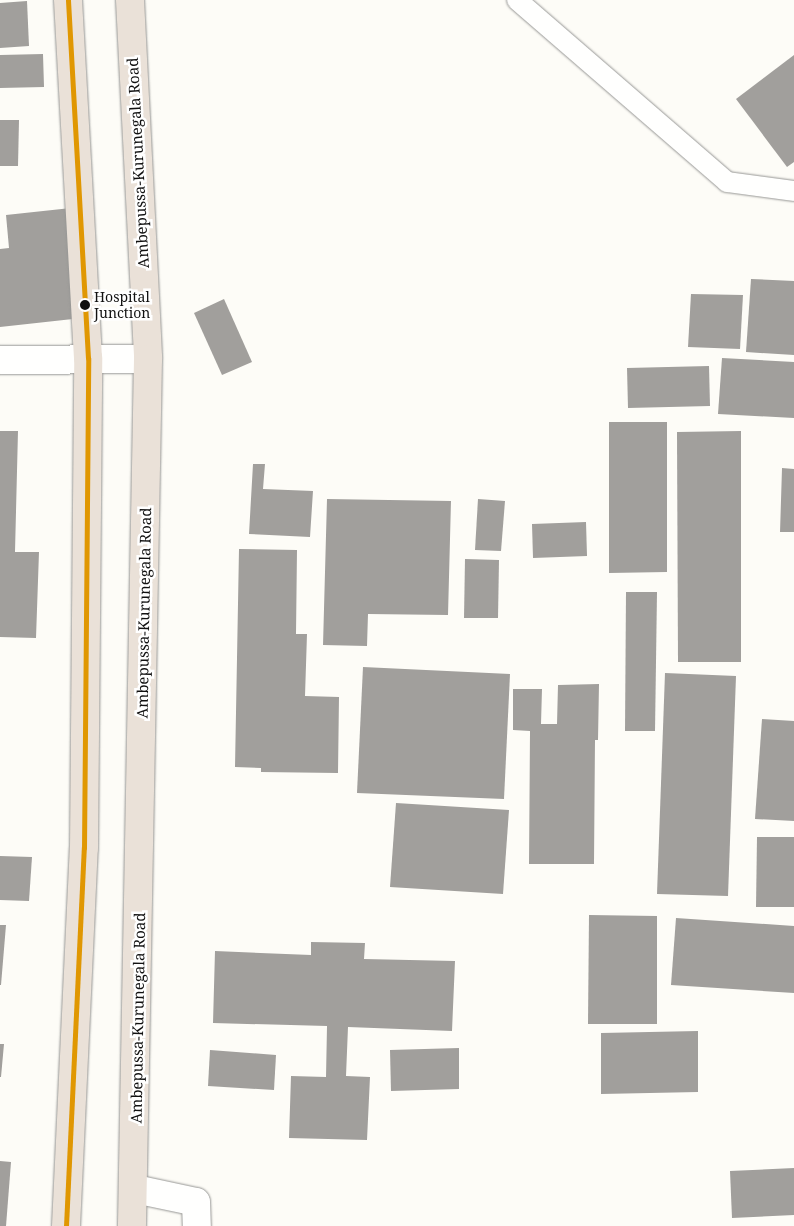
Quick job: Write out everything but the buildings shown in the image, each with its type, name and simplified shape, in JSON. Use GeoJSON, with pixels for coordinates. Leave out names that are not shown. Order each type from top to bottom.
{"type":"FeatureCollection","features":[{"type":"Feature","properties":{"kind":"highway"},"geometry":{"type":"LineString","coordinates":[[66,1226],[84,848],[88,358],[68,0]]}},
{"type":"Feature","properties":{"kind":"highway","name":"Ambepussa-Kurunegala Road"},"geometry":{"type":"LineString","coordinates":[[130,0],[148,359],[135,1189],[132,1226]]}},
{"type":"Feature","properties":{"kind":"street"},"geometry":{"type":"LineString","coordinates":[[0,360],[148,359]]}},
{"type":"Feature","properties":{"kind":"street"},"geometry":{"type":"LineString","coordinates":[[135,1189],[196,1202],[197,1226]]}},
{"type":"Feature","properties":{"kind":"lane"},"geometry":{"type":"LineString","coordinates":[[517,0],[727,182],[794,191]]}},
{"type":"Feature","properties":{"kind":"transit line"},"geometry":{"type":"LineString","coordinates":[[66,1226],[84,848],[88,358],[68,0]]}},
{"type":"Feature","properties":{"kind":"place","name":"Hospital Junction"},"geometry":{"type":"Point","coordinates":[85,305]}}]}
